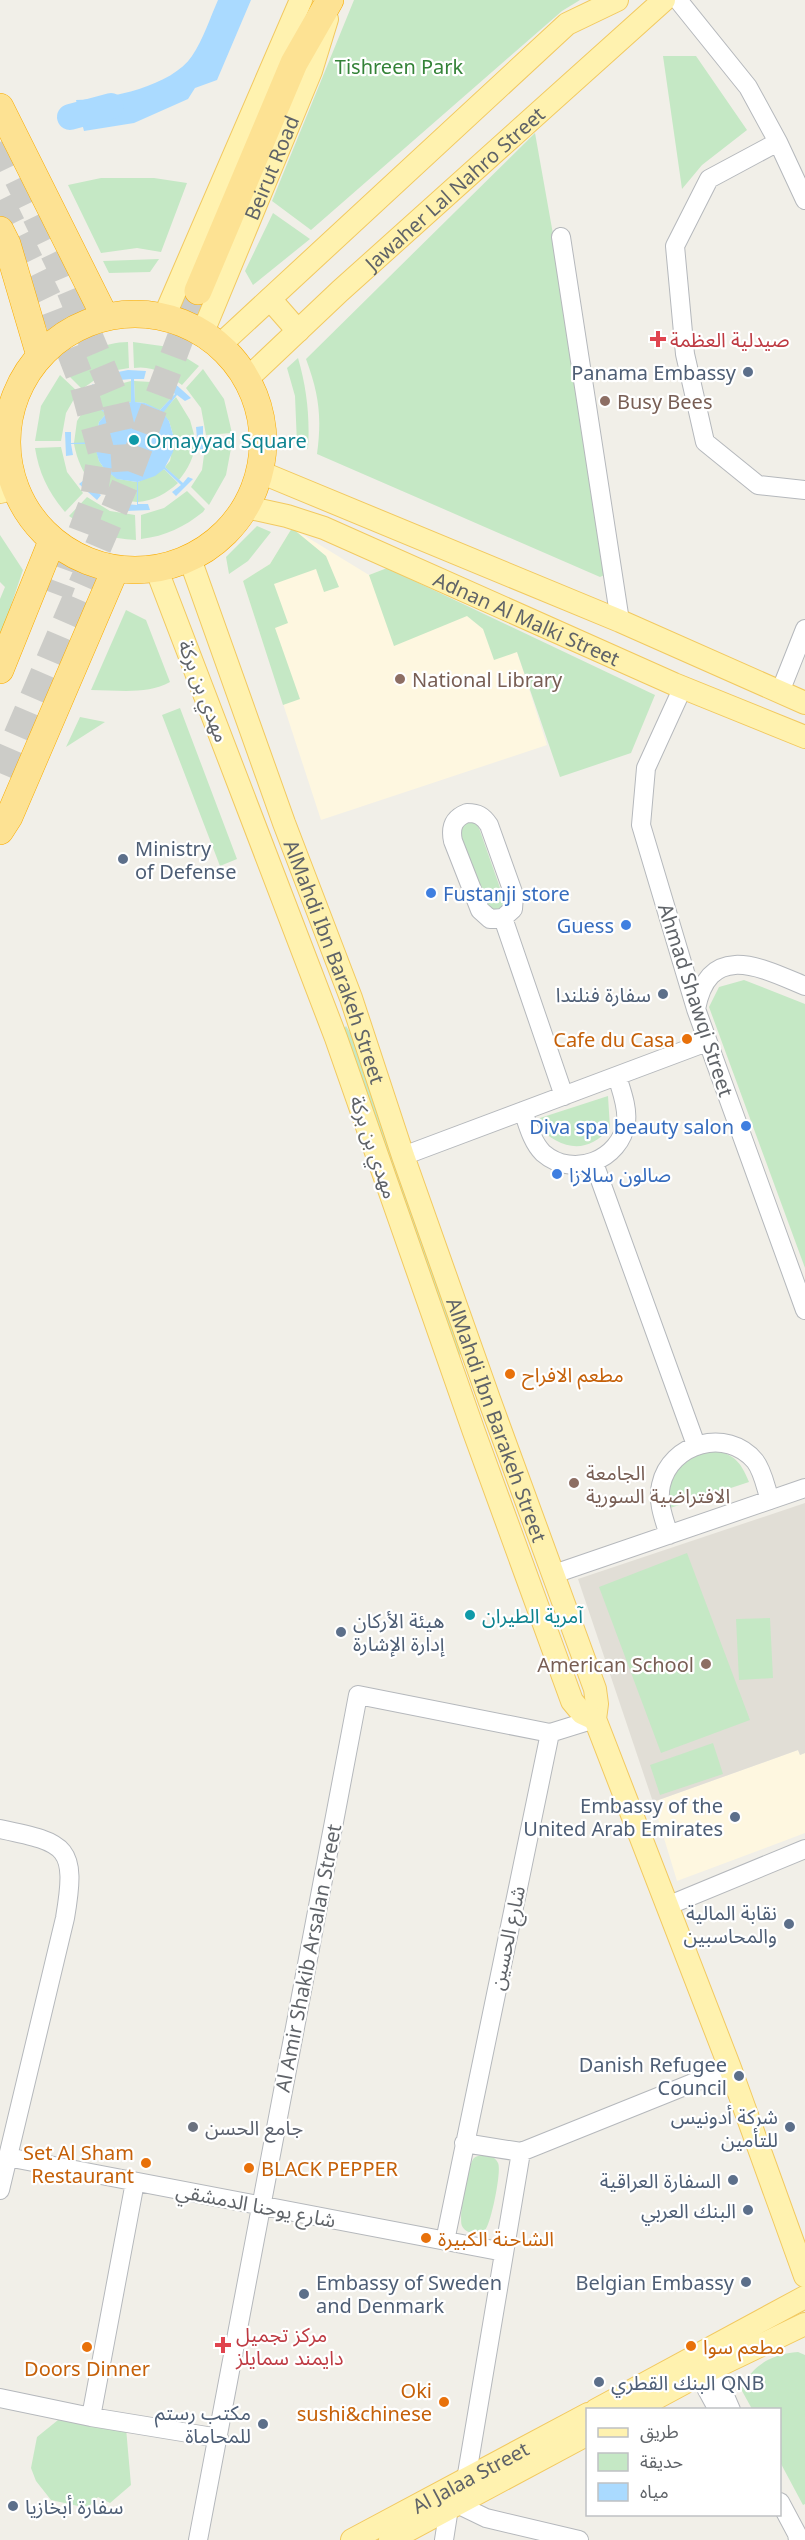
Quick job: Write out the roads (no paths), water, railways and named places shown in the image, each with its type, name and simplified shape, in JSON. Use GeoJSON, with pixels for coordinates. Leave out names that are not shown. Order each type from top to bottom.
{"type":"FeatureCollection","features":[{"type":"Feature","properties":{"kind":"highway"},"geometry":{"type":"LineString","coordinates":[[198,291],[294,63],[332,0]]}},
{"type":"Feature","properties":{"kind":"highway"},"geometry":{"type":"LineString","coordinates":[[0,107],[105,317]]}},
{"type":"Feature","properties":{"kind":"highway"},"geometry":{"type":"LineString","coordinates":[[0,230],[7,244],[40,356]]}},
{"type":"Feature","properties":{"kind":"highway"},"geometry":{"type":"LineString","coordinates":[[164,316],[211,339],[247,379],[263,424],[260,472],[246,507],[222,537],[190,559],[156,568],[115,570],[82,560],[52,541],[7,490],[3,449],[14,399],[40,356],[70,331],[105,317],[164,316]]}},
{"type":"Feature","properties":{"kind":"highway"},"geometry":{"type":"LineString","coordinates":[[0,670],[52,541]]}},
{"type":"Feature","properties":{"kind":"highway"},"geometry":{"type":"LineString","coordinates":[[0,831],[9,817],[115,570]]}},
{"type":"Feature","properties":{"kind":"main road","name":"Beirut Road"},"geometry":{"type":"LineString","coordinates":[[164,316],[301,0]]}},
{"type":"Feature","properties":{"kind":"main road","name":"Beirut Road"},"geometry":{"type":"LineString","coordinates":[[211,339],[311,71],[332,0]]}},
{"type":"Feature","properties":{"kind":"main road"},"geometry":{"type":"LineString","coordinates":[[211,339],[270,298],[567,24],[617,0]]}},
{"type":"Feature","properties":{"kind":"main road","name":"Jawaher Lal Nahro Street"},"geometry":{"type":"LineString","coordinates":[[247,379],[664,0]]}},
{"type":"Feature","properties":{"kind":"main road"},"geometry":{"type":"LineString","coordinates":[[270,298],[298,331]]}},
{"type":"Feature","properties":{"kind":"main road","name":"Adnan Al Malki Street"},"geometry":{"type":"LineString","coordinates":[[260,472],[620,621],[805,703]]}},
{"type":"Feature","properties":{"kind":"main road","name":"Adnan Al Malki Street"},"geometry":{"type":"LineString","coordinates":[[246,507],[287,516],[324,528],[682,687],[805,737]]}},
{"type":"Feature","properties":{"kind":"main road","name":"AlMahdi Ibn Barakeh Street"},"geometry":{"type":"LineString","coordinates":[[190,559],[284,823],[351,998],[403,1156],[498,1426],[595,1689],[597,1704],[595,1719],[730,2067],[805,2276]]}},
{"type":"Feature","properties":{"kind":"main road","name":"مهدي بن بركة"},"geometry":{"type":"LineString","coordinates":[[156,568],[336,1038],[474,1432],[572,1701],[582,1713],[595,1719]]}},
{"type":"Feature","properties":{"kind":"main road"},"geometry":{"type":"LineString","coordinates":[[180,629],[210,616]]}},
{"type":"Feature","properties":{"kind":"main road"},"geometry":{"type":"LineString","coordinates":[[682,687],[672,671],[674,665],[682,655],[697,656]]}},
{"type":"Feature","properties":{"kind":"main road"},"geometry":{"type":"LineString","coordinates":[[465,1405],[476,1399],[489,1399]]}},
{"type":"Feature","properties":{"kind":"main road"},"geometry":{"type":"LineString","coordinates":[[474,1432],[487,1432],[498,1426]]}},
{"type":"Feature","properties":{"kind":"main road"},"geometry":{"type":"LineString","coordinates":[[598,2408],[805,2297]]}},
{"type":"Feature","properties":{"kind":"main road"},"geometry":{"type":"LineString","coordinates":[[636,2408],[805,2324]]}},
{"type":"Feature","properties":{"kind":"main road","name":"Al Jalaa Street"},"geometry":{"type":"LineString","coordinates":[[352,2540],[586,2415]]}},
{"type":"Feature","properties":{"kind":"main road","name":"Al Jalaa Street"},"geometry":{"type":"LineString","coordinates":[[390,2540],[586,2435]]}},
{"type":"Feature","properties":{"kind":"street"},"geometry":{"type":"LineString","coordinates":[[678,0],[748,87],[778,142],[805,200]]}},
{"type":"Feature","properties":{"kind":"street"},"geometry":{"type":"LineString","coordinates":[[778,142],[708,179],[675,246],[684,354],[705,442],[758,485],[805,490]]}},
{"type":"Feature","properties":{"kind":"street"},"geometry":{"type":"LineString","coordinates":[[561,237],[620,621]]}},
{"type":"Feature","properties":{"kind":"street"},"geometry":{"type":"LineString","coordinates":[[780,692],[805,629]]}},
{"type":"Feature","properties":{"kind":"street","name":"Ahmad Shawqi Street"},"geometry":{"type":"LineString","coordinates":[[682,687],[646,768],[642,825],[707,1042],[805,1310]]}},
{"type":"Feature","properties":{"kind":"street"},"geometry":{"type":"LineString","coordinates":[[476,813],[489,825],[514,895],[513,909],[503,918],[490,919],[480,910],[453,841],[451,832],[453,823],[459,816],[476,813]]}},
{"type":"Feature","properties":{"kind":"street"},"geometry":{"type":"LineString","coordinates":[[503,918],[564,1095]]}},
{"type":"Feature","properties":{"kind":"street"},"geometry":{"type":"LineString","coordinates":[[696,1009],[703,986],[720,970],[731,965],[754,965],[805,986]]}},
{"type":"Feature","properties":{"kind":"street"},"geometry":{"type":"LineString","coordinates":[[403,1156],[707,1042]]}},
{"type":"Feature","properties":{"kind":"street"},"geometry":{"type":"LineString","coordinates":[[523,1111],[534,1142],[544,1153],[558,1162],[578,1166],[594,1163],[610,1152],[621,1137],[626,1121],[625,1103],[617,1076]]}},
{"type":"Feature","properties":{"kind":"street"},"geometry":{"type":"LineString","coordinates":[[594,1163],[696,1444]]}},
{"type":"Feature","properties":{"kind":"street"},"geometry":{"type":"LineString","coordinates":[[669,1535],[660,1504],[661,1486],[666,1471],[680,1454],[696,1444],[714,1442],[732,1444],[743,1450],[756,1462],[770,1500]]}},
{"type":"Feature","properties":{"kind":"street"},"geometry":{"type":"LineString","coordinates":[[554,1574],[805,1488]]}},
{"type":"Feature","properties":{"kind":"street","name":"Al Amir Shakib Arsalan Street"},"geometry":{"type":"LineString","coordinates":[[198,2540],[358,1695],[550,1733]]}},
{"type":"Feature","properties":{"kind":"street"},"geometry":{"type":"LineString","coordinates":[[550,1733],[595,1719]]}},
{"type":"Feature","properties":{"kind":"street","name":"شارع الحسين"},"geometry":{"type":"LineString","coordinates":[[445,2241],[550,1733]]}},
{"type":"Feature","properties":{"kind":"street"},"geometry":{"type":"LineString","coordinates":[[0,1829],[34,1836],[58,1846],[68,1863],[70,1886],[65,1918],[0,2190]]}},
{"type":"Feature","properties":{"kind":"street"},"geometry":{"type":"LineString","coordinates":[[668,1906],[805,1849]]}},
{"type":"Feature","properties":{"kind":"street"},"geometry":{"type":"LineString","coordinates":[[464,2143],[521,2152],[730,2067]]}},
{"type":"Feature","properties":{"kind":"street"},"geometry":{"type":"LineString","coordinates":[[466,2480],[521,2152]]}},
{"type":"Feature","properties":{"kind":"street","name":"شارع يوحنا الدمشقي"},"geometry":{"type":"LineString","coordinates":[[7,2157],[504,2252]]}},
{"type":"Feature","properties":{"kind":"street"},"geometry":{"type":"LineString","coordinates":[[91,2417],[135,2182]]}},
{"type":"Feature","properties":{"kind":"street"},"geometry":{"type":"LineString","coordinates":[[706,2372],[718,2408]]}},
{"type":"Feature","properties":{"kind":"street"},"geometry":{"type":"LineString","coordinates":[[706,2372],[730,2408]]}},
{"type":"Feature","properties":{"kind":"street"},"geometry":{"type":"LineString","coordinates":[[0,2398],[91,2417],[219,2438]]}},
{"type":"Feature","properties":{"kind":"street"},"geometry":{"type":"LineString","coordinates":[[781,2504],[794,2536]]}},
{"type":"Feature","properties":{"kind":"street"},"geometry":{"type":"LineString","coordinates":[[444,2540],[453,2506],[540,2535],[579,2540]]}},
{"type":"Feature","properties":{"kind":"street"},"geometry":{"type":"LineString","coordinates":[[776,2516],[794,2536]]}},
{"type":"Feature","properties":{"kind":"water"},"geometry":{"type":"Polygon","coordinates":[[[218,0],[251,0],[217,80],[195,88],[188,99],[134,123],[84,131],[76,100],[106,97],[139,89],[155,83],[183,66],[196,50],[218,0]]]}},
{"type":"Feature","properties":{"kind":"water"},"geometry":{"type":"Polygon","coordinates":[[[146,371],[144,379],[134,379],[135,402],[145,403],[160,410],[175,394],[168,388],[172,381],[191,398],[185,401],[177,395],[163,413],[169,421],[174,438],[197,438],[196,427],[203,426],[203,450],[196,449],[197,440],[175,441],[173,452],[165,467],[183,483],[188,477],[193,479],[176,496],[172,492],[181,485],[164,469],[155,476],[138,482],[138,504],[148,504],[150,510],[126,511],[126,504],[137,505],[137,482],[117,479],[108,472],[92,489],[101,495],[97,500],[79,484],[84,480],[91,488],[106,471],[99,461],[94,444],[71,444],[73,455],[66,456],[65,432],[71,432],[71,443],[95,442],[99,422],[106,414],[88,399],[81,408],[75,404],[82,393],[93,384],[98,390],[90,397],[106,413],[119,405],[131,402],[131,379],[120,380],[118,372],[146,371]]]}},
{"type":"Feature","properties":{"kind":"waterway"},"geometry":{"type":"LineString","coordinates":[[70,117],[111,106]]}},
{"type":"Feature","properties":{"kind":"tunnel"},"geometry":{"type":"LineString","coordinates":[[0,142],[58,262],[113,392],[123,435],[126,482],[0,775]]}},
{"type":"Feature","properties":{"kind":"tunnel"},"geometry":{"type":"LineString","coordinates":[[0,200],[54,310],[83,385],[101,451],[93,501],[58,595]]}},
{"type":"Feature","properties":{"kind":"tunnel"},"geometry":{"type":"LineString","coordinates":[[130,472],[198,291]]}},
{"type":"Feature","properties":{"kind":"place","name":"صيدلية العظمة"},"geometry":{"type":"Point","coordinates":[658,339]}},
{"type":"Feature","properties":{"kind":"place","name":"Panama Embassy"},"geometry":{"type":"Point","coordinates":[748,372]}},
{"type":"Feature","properties":{"kind":"place","name":"Busy Bees"},"geometry":{"type":"Point","coordinates":[605,401]}},
{"type":"Feature","properties":{"kind":"place","name":"Omayyad Square"},"geometry":{"type":"Point","coordinates":[134,440]}},
{"type":"Feature","properties":{"kind":"place","name":"National Library"},"geometry":{"type":"Point","coordinates":[400,679]}},
{"type":"Feature","properties":{"kind":"place","name":"Ministry of Defense"},"geometry":{"type":"Point","coordinates":[123,859]}},
{"type":"Feature","properties":{"kind":"place","name":"Fustanji store"},"geometry":{"type":"Point","coordinates":[431,893]}},
{"type":"Feature","properties":{"kind":"place","name":"Guess"},"geometry":{"type":"Point","coordinates":[626,925]}},
{"type":"Feature","properties":{"kind":"place","name":"سفارة فنلندا"},"geometry":{"type":"Point","coordinates":[663,994]}},
{"type":"Feature","properties":{"kind":"place","name":"Cafe du Casa"},"geometry":{"type":"Point","coordinates":[687,1039]}},
{"type":"Feature","properties":{"kind":"place","name":"Diva spa beauty salon"},"geometry":{"type":"Point","coordinates":[746,1126]}},
{"type":"Feature","properties":{"kind":"place","name":"صالون سالازا"},"geometry":{"type":"Point","coordinates":[557,1174]}},
{"type":"Feature","properties":{"kind":"place","name":"مطعم الافراح"},"geometry":{"type":"Point","coordinates":[510,1374]}},
{"type":"Feature","properties":{"kind":"place","name":"الجامعة الافتراضية السورية"},"geometry":{"type":"Point","coordinates":[574,1483]}},
{"type":"Feature","properties":{"kind":"place","name":"آمرية الطيران"},"geometry":{"type":"Point","coordinates":[470,1615]}},
{"type":"Feature","properties":{"kind":"place","name":"هيئة الأركان إدارة الإشارة"},"geometry":{"type":"Point","coordinates":[341,1632]}},
{"type":"Feature","properties":{"kind":"place","name":"American School"},"geometry":{"type":"Point","coordinates":[706,1664]}},
{"type":"Feature","properties":{"kind":"place","name":"Embassy of the United Arab Emirates"},"geometry":{"type":"Point","coordinates":[735,1817]}},
{"type":"Feature","properties":{"kind":"place","name":"نقابة المالية والمحاسبين"},"geometry":{"type":"Point","coordinates":[789,1924]}},
{"type":"Feature","properties":{"kind":"place","name":"Danish Refugee Council"},"geometry":{"type":"Point","coordinates":[739,2076]}},
{"type":"Feature","properties":{"kind":"place","name":"جامع الحسن"},"geometry":{"type":"Point","coordinates":[193,2127]}},
{"type":"Feature","properties":{"kind":"place","name":"شركة أدونيس للتأمين"},"geometry":{"type":"Point","coordinates":[790,2127]}},
{"type":"Feature","properties":{"kind":"place","name":"Set Al Sham Restaurant"},"geometry":{"type":"Point","coordinates":[146,2163]}},
{"type":"Feature","properties":{"kind":"place","name":"BLACK PEPPER"},"geometry":{"type":"Point","coordinates":[249,2168]}},
{"type":"Feature","properties":{"kind":"place","name":"السفارة العراقية"},"geometry":{"type":"Point","coordinates":[733,2180]}},
{"type":"Feature","properties":{"kind":"place","name":"البنك العربي"},"geometry":{"type":"Point","coordinates":[748,2210]}},
{"type":"Feature","properties":{"kind":"place","name":"الشاحنة الكبيرة"},"geometry":{"type":"Point","coordinates":[426,2238]}},
{"type":"Feature","properties":{"kind":"place","name":"Belgian Embassy"},"geometry":{"type":"Point","coordinates":[746,2282]}},
{"type":"Feature","properties":{"kind":"place","name":"Embassy of Sweden and Denmark"},"geometry":{"type":"Point","coordinates":[304,2294]}},
{"type":"Feature","properties":{"kind":"place","name":"مركز تجميل دايمند سمايلز"},"geometry":{"type":"Point","coordinates":[223,2345]}},
{"type":"Feature","properties":{"kind":"place","name":"مطعم سوا"},"geometry":{"type":"Point","coordinates":[691,2346]}},
{"type":"Feature","properties":{"kind":"place","name":"Doors Dinner"},"geometry":{"type":"Point","coordinates":[87,2347]}},
{"type":"Feature","properties":{"kind":"place","name":"البنك القطري QNB"},"geometry":{"type":"Point","coordinates":[599,2382]}},
{"type":"Feature","properties":{"kind":"place","name":"Oki sushi&chinese"},"geometry":{"type":"Point","coordinates":[444,2402]}},
{"type":"Feature","properties":{"kind":"place","name":"مكتب رستم للمحاماة"},"geometry":{"type":"Point","coordinates":[263,2424]}},
{"type":"Feature","properties":{"kind":"place","name":"سفارة أبخازيا"},"geometry":{"type":"Point","coordinates":[13,2506]}},
{"type":"Feature","properties":{"kind":"park label","name":"Tishreen Park"},"geometry":{"type":"Point","coordinates":[399,66]}}]}
